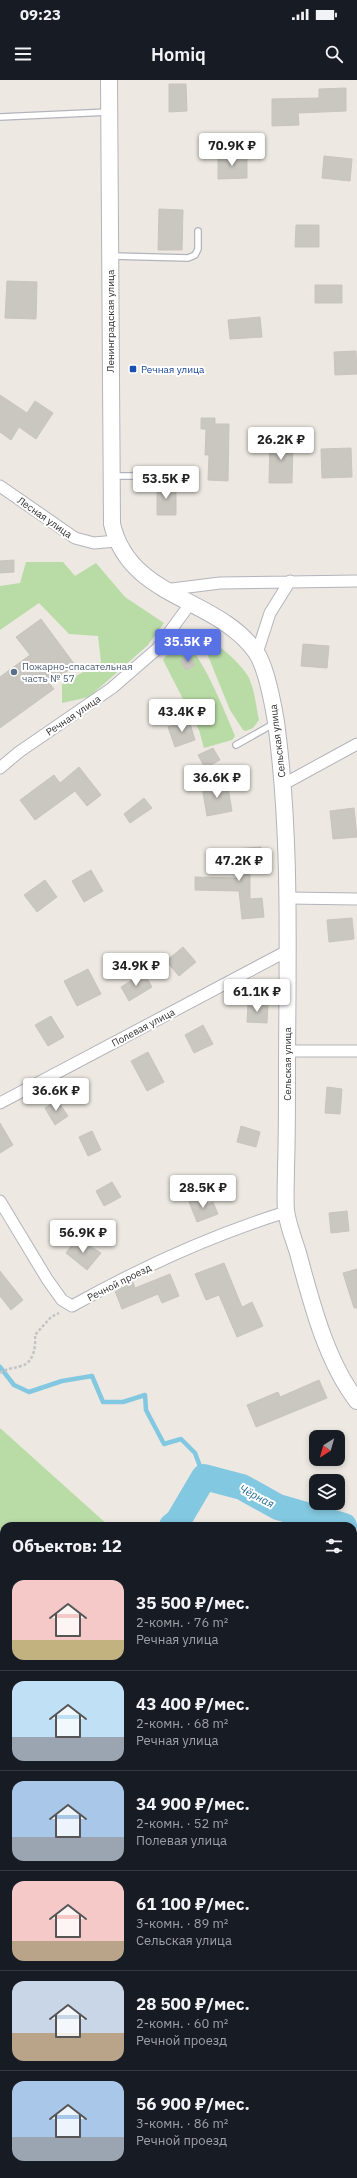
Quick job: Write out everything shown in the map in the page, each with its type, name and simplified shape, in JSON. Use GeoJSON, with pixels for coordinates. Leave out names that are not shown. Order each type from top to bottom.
{"type":"FeatureCollection","features":[{"type":"Feature","properties":{"kind":"main road","name":"Ленинградская улица"},"geometry":{"type":"LineString","coordinates":[[109,80],[112,524],[116,541],[127,559],[144,577],[164,590]]}},
{"type":"Feature","properties":{"kind":"main road"},"geometry":{"type":"LineString","coordinates":[[164,590],[216,618],[240,635],[257,654]]}},
{"type":"Feature","properties":{"kind":"main road","name":"Сельская улица"},"geometry":{"type":"LineString","coordinates":[[257,654],[272,698],[276,722],[282,785],[288,898],[286,1212],[311,1302],[335,1364],[357,1401]]}},
{"type":"Feature","properties":{"kind":"street","name":"Лесная улица"},"geometry":{"type":"LineString","coordinates":[[0,486],[75,538],[94,544],[116,541]]}},
{"type":"Feature","properties":{"kind":"street"},"geometry":{"type":"LineString","coordinates":[[257,654],[270,612],[290,581]]}},
{"type":"Feature","properties":{"kind":"street"},"geometry":{"type":"LineString","coordinates":[[164,590],[220,583],[357,581]]}},
{"type":"Feature","properties":{"kind":"street","name":"Речная улица"},"geometry":{"type":"LineString","coordinates":[[0,768],[19,752],[112,688],[157,649],[190,604]]}},
{"type":"Feature","properties":{"kind":"street"},"geometry":{"type":"LineString","coordinates":[[282,785],[357,744]]}},
{"type":"Feature","properties":{"kind":"street"},"geometry":{"type":"LineString","coordinates":[[288,898],[357,899]]}},
{"type":"Feature","properties":{"kind":"street","name":"Полевая улица"},"geometry":{"type":"LineString","coordinates":[[0,1103],[287,951]]}},
{"type":"Feature","properties":{"kind":"street"},"geometry":{"type":"LineString","coordinates":[[287,1051],[357,1051]]}},
{"type":"Feature","properties":{"kind":"street","name":"Речной проезд"},"geometry":{"type":"LineString","coordinates":[[0,1201],[47,1279],[62,1300],[72,1306],[130,1274],[246,1224],[286,1212]]}},
{"type":"Feature","properties":{"kind":"lane"},"geometry":{"type":"LineString","coordinates":[[0,117],[109,112]]}},
{"type":"Feature","properties":{"kind":"lane"},"geometry":{"type":"LineString","coordinates":[[110,256],[188,258],[195,255],[198,249],[198,231]]}},
{"type":"Feature","properties":{"kind":"lane"},"geometry":{"type":"LineString","coordinates":[[111,476],[195,476]]}},
{"type":"Feature","properties":{"kind":"lane"},"geometry":{"type":"LineString","coordinates":[[236,745],[276,722]]}},
{"type":"Feature","properties":{"kind":"path"},"geometry":{"type":"LineString","coordinates":[[0,1373],[8,1368],[22,1366],[33,1356],[36,1345],[35,1335],[51,1318]]}},
{"type":"Feature","properties":{"kind":"green space"},"geometry":{"type":"Polygon","coordinates":[[[26,562],[63,562],[75,576],[96,563],[125,597],[164,623],[148,645],[89,697],[62,703],[62,684],[101,662],[98,636],[69,634],[39,603],[0,630],[0,586],[20,583],[26,562]]]}},
{"type":"Feature","properties":{"kind":"green space"},"geometry":{"type":"Polygon","coordinates":[[[191,629],[223,649],[239,664],[249,678],[259,720],[253,728],[246,731],[243,730],[230,710],[206,651],[191,629]]]}},
{"type":"Feature","properties":{"kind":"green space"},"geometry":{"type":"Polygon","coordinates":[[[183,636],[192,648],[212,684],[235,736],[232,740],[204,748],[199,730],[163,660],[183,636]]]}},
{"type":"Feature","properties":{"kind":"green space"},"geometry":{"type":"Polygon","coordinates":[[[0,1428],[105,1522],[0,1522],[0,1428]]]}},
{"type":"Feature","properties":{"kind":"building"},"geometry":{"type":"Polygon","coordinates":[[[169,84],[186,84],[187,111],[169,112],[169,84]]]}},
{"type":"Feature","properties":{"kind":"building"},"geometry":{"type":"Polygon","coordinates":[[[346,88],[346,111],[298,113],[299,125],[272,126],[272,99],[319,98],[319,89],[346,88]]]}},
{"type":"Feature","properties":{"kind":"building"},"geometry":{"type":"Polygon","coordinates":[[[218,155],[247,155],[247,178],[218,179],[218,155]]]}},
{"type":"Feature","properties":{"kind":"building"},"geometry":{"type":"Polygon","coordinates":[[[324,156],[352,159],[350,181],[322,178],[324,156]]]}},
{"type":"Feature","properties":{"kind":"building"},"geometry":{"type":"Polygon","coordinates":[[[159,209],[183,210],[182,250],[158,250],[159,209]]]}},
{"type":"Feature","properties":{"kind":"building"},"geometry":{"type":"Polygon","coordinates":[[[296,225],[319,225],[319,247],[295,247],[296,225]]]}},
{"type":"Feature","properties":{"kind":"building"},"geometry":{"type":"Polygon","coordinates":[[[7,281],[37,282],[36,319],[5,318],[7,281]]]}},
{"type":"Feature","properties":{"kind":"building"},"geometry":{"type":"Polygon","coordinates":[[[315,285],[342,285],[342,303],[315,303],[315,285]]]}},
{"type":"Feature","properties":{"kind":"building"},"geometry":{"type":"Polygon","coordinates":[[[260,317],[262,337],[230,339],[228,320],[260,317]]]}},
{"type":"Feature","properties":{"kind":"building"},"geometry":{"type":"Polygon","coordinates":[[[356,351],[357,374],[335,375],[334,352],[356,351]]]}},
{"type":"Feature","properties":{"kind":"building"},"geometry":{"type":"Polygon","coordinates":[[[0,395],[27,413],[35,401],[53,413],[36,439],[19,427],[11,440],[0,432],[0,395]]]}},
{"type":"Feature","properties":{"kind":"building"},"geometry":{"type":"Polygon","coordinates":[[[201,418],[215,418],[215,424],[229,424],[228,481],[208,480],[209,455],[205,455],[206,429],[201,429],[201,418]]]}},
{"type":"Feature","properties":{"kind":"building"},"geometry":{"type":"Polygon","coordinates":[[[270,439],[293,439],[292,483],[269,483],[270,439]]]}},
{"type":"Feature","properties":{"kind":"building"},"geometry":{"type":"Polygon","coordinates":[[[351,448],[352,477],[322,478],[321,449],[351,448]]]}},
{"type":"Feature","properties":{"kind":"building"},"geometry":{"type":"Polygon","coordinates":[[[157,484],[176,485],[176,515],[157,515],[157,484]]]}},
{"type":"Feature","properties":{"kind":"building"},"geometry":{"type":"Polygon","coordinates":[[[14,560],[14,572],[0,573],[0,561],[14,560]]]}},
{"type":"Feature","properties":{"kind":"building"},"geometry":{"type":"Polygon","coordinates":[[[41,619],[75,665],[50,684],[54,689],[0,728],[0,677],[30,655],[16,637],[41,619]]]}},
{"type":"Feature","properties":{"kind":"building"},"geometry":{"type":"Polygon","coordinates":[[[303,644],[329,646],[327,668],[301,666],[303,644]]]}},
{"type":"Feature","properties":{"kind":"building"},"geometry":{"type":"Polygon","coordinates":[[[189,655],[195,665],[186,670],[180,661],[189,655]]]}},
{"type":"Feature","properties":{"kind":"building"},"geometry":{"type":"Polygon","coordinates":[[[189,720],[195,740],[175,747],[168,727],[189,720]]]}},
{"type":"Feature","properties":{"kind":"building"},"geometry":{"type":"Polygon","coordinates":[[[213,748],[220,760],[205,768],[198,755],[213,748]]]}},
{"type":"Feature","properties":{"kind":"building"},"geometry":{"type":"Polygon","coordinates":[[[79,767],[101,795],[87,806],[75,791],[35,820],[20,800],[54,775],[60,783],[79,767]]]}},
{"type":"Feature","properties":{"kind":"building"},"geometry":{"type":"Polygon","coordinates":[[[227,782],[232,811],[207,816],[202,787],[227,782]]]}},
{"type":"Feature","properties":{"kind":"building"},"geometry":{"type":"Polygon","coordinates":[[[144,798],[152,808],[130,823],[124,814],[144,798]]]}},
{"type":"Feature","properties":{"kind":"building"},"geometry":{"type":"Polygon","coordinates":[[[354,808],[357,837],[333,839],[330,811],[354,808]]]}},
{"type":"Feature","properties":{"kind":"building"},"geometry":{"type":"Polygon","coordinates":[[[261,847],[263,865],[250,866],[250,899],[262,898],[264,917],[242,919],[239,891],[195,890],[195,877],[237,878],[234,849],[261,847]]]}},
{"type":"Feature","properties":{"kind":"building"},"geometry":{"type":"Polygon","coordinates":[[[91,870],[103,891],[84,902],[72,881],[91,870]]]}},
{"type":"Feature","properties":{"kind":"building"},"geometry":{"type":"Polygon","coordinates":[[[45,880],[57,897],[37,912],[24,895],[45,880]]]}},
{"type":"Feature","properties":{"kind":"building"},"geometry":{"type":"Polygon","coordinates":[[[352,918],[354,939],[329,942],[327,920],[352,918]]]}},
{"type":"Feature","properties":{"kind":"building"},"geometry":{"type":"Polygon","coordinates":[[[183,947],[196,962],[179,976],[166,961],[183,947]]]}},
{"type":"Feature","properties":{"kind":"building"},"geometry":{"type":"Polygon","coordinates":[[[88,969],[101,994],[77,1006],[64,981],[88,969]]]}},
{"type":"Feature","properties":{"kind":"building"},"geometry":{"type":"Polygon","coordinates":[[[144,973],[152,987],[129,1001],[121,987],[144,973]]]}},
{"type":"Feature","properties":{"kind":"building"},"geometry":{"type":"Polygon","coordinates":[[[248,1002],[268,1004],[267,1023],[247,1022],[248,1002]]]}},
{"type":"Feature","properties":{"kind":"building"},"geometry":{"type":"Polygon","coordinates":[[[51,1016],[64,1037],[48,1046],[35,1025],[51,1016]]]}},
{"type":"Feature","properties":{"kind":"building"},"geometry":{"type":"Polygon","coordinates":[[[203,1025],[213,1044],[194,1053],[185,1035],[203,1025]]]}},
{"type":"Feature","properties":{"kind":"building"},"geometry":{"type":"Polygon","coordinates":[[[148,1052],[164,1082],[147,1091],[131,1061],[148,1052]]]}},
{"type":"Feature","properties":{"kind":"building"},"geometry":{"type":"Polygon","coordinates":[[[327,1087],[342,1089],[340,1114],[325,1113],[327,1087]]]}},
{"type":"Feature","properties":{"kind":"building"},"geometry":{"type":"Polygon","coordinates":[[[57,1100],[68,1116],[55,1125],[45,1108],[57,1100]]]}},
{"type":"Feature","properties":{"kind":"building"},"geometry":{"type":"Polygon","coordinates":[[[0,1123],[13,1145],[0,1153],[0,1123]]]}},
{"type":"Feature","properties":{"kind":"building"},"geometry":{"type":"Polygon","coordinates":[[[241,1126],[260,1132],[256,1147],[237,1142],[241,1126]]]}},
{"type":"Feature","properties":{"kind":"building"},"geometry":{"type":"Polygon","coordinates":[[[92,1131],[101,1150],[88,1156],[79,1137],[92,1131]]]}},
{"type":"Feature","properties":{"kind":"building"},"geometry":{"type":"Polygon","coordinates":[[[112,1182],[121,1197],[104,1206],[96,1191],[112,1182]]]}},
{"type":"Feature","properties":{"kind":"building"},"geometry":{"type":"Polygon","coordinates":[[[205,1196],[208,1204],[213,1202],[218,1214],[197,1222],[189,1202],[205,1196]]]}},
{"type":"Feature","properties":{"kind":"building"},"geometry":{"type":"Polygon","coordinates":[[[347,1211],[349,1231],[331,1233],[329,1213],[347,1211]]]}},
{"type":"Feature","properties":{"kind":"building"},"geometry":{"type":"Polygon","coordinates":[[[77,1238],[101,1253],[87,1270],[66,1253],[77,1238]]]}},
{"type":"Feature","properties":{"kind":"building"},"geometry":{"type":"Polygon","coordinates":[[[224,1263],[242,1307],[252,1302],[263,1326],[237,1337],[219,1295],[206,1300],[195,1274],[224,1263]]]}},
{"type":"Feature","properties":{"kind":"building"},"geometry":{"type":"Polygon","coordinates":[[[357,1269],[357,1308],[354,1308],[343,1273],[357,1269]]]}},
{"type":"Feature","properties":{"kind":"building"},"geometry":{"type":"Polygon","coordinates":[[[0,1271],[23,1300],[11,1310],[0,1296],[0,1271]]]}},
{"type":"Feature","properties":{"kind":"building"},"geometry":{"type":"Polygon","coordinates":[[[170,1274],[179,1296],[162,1303],[158,1294],[122,1309],[115,1291],[133,1282],[135,1288],[170,1274]]]}},
{"type":"Feature","properties":{"kind":"building"},"geometry":{"type":"Polygon","coordinates":[[[319,1380],[327,1398],[256,1427],[247,1405],[278,1392],[280,1397],[319,1380]]]}},
{"type":"Feature","properties":{"kind":"waterway"},"geometry":{"type":"LineString","coordinates":[[0,1367],[14,1385],[29,1392],[62,1381],[92,1376],[103,1402],[123,1402],[145,1395],[146,1410],[164,1444],[181,1439],[195,1453],[204,1477]]}},
{"type":"Feature","properties":{"kind":"waterway","name":"Чёрная"},"geometry":{"type":"LineString","coordinates":[[177,1522],[204,1477],[242,1487],[278,1507],[330,1522]]}},
{"type":"Feature","properties":{"kind":"place","name":"Речная улица"},"geometry":{"type":"Point","coordinates":[133,369]}},
{"type":"Feature","properties":{"kind":"place","name":"Пожарно-спасательная часть № 57"},"geometry":{"type":"Point","coordinates":[14,672]}}]}
